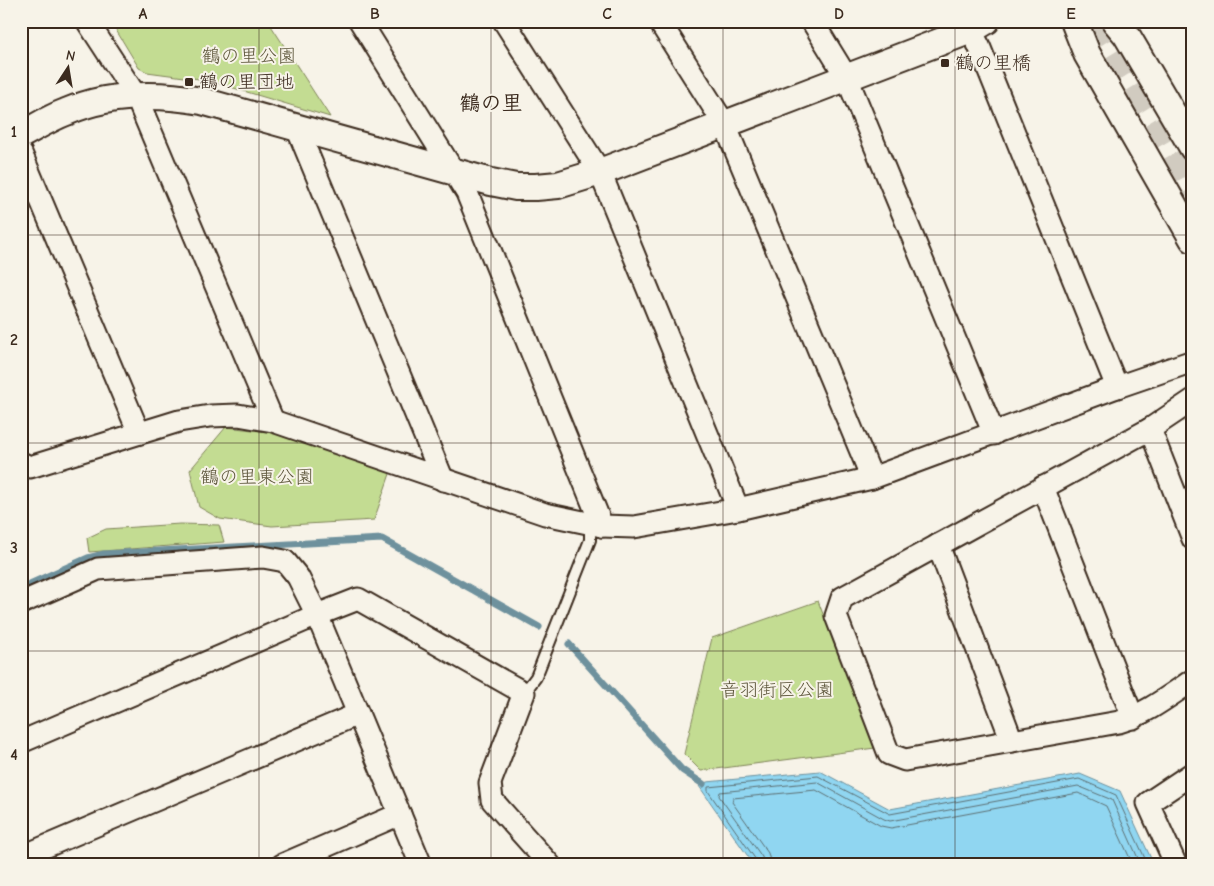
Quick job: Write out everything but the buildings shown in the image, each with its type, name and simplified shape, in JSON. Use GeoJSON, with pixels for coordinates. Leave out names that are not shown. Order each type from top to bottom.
{"type":"FeatureCollection","features":[{"type":"Feature","properties":{"kind":"street"},"geometry":{"type":"LineString","coordinates":[[87,21],[136,96],[273,421]]}},
{"type":"Feature","properties":{"kind":"street"},"geometry":{"type":"LineString","coordinates":[[360,21],[467,193],[596,525]]}},
{"type":"Feature","properties":{"kind":"street"},"geometry":{"type":"LineString","coordinates":[[504,21],[600,172],[738,509]]}},
{"type":"Feature","properties":{"kind":"street"},"geometry":{"type":"LineString","coordinates":[[659,21],[724,125],[872,478]]}},
{"type":"Feature","properties":{"kind":"street"},"geometry":{"type":"LineString","coordinates":[[812,21],[847,78],[994,434]]}},
{"type":"Feature","properties":{"kind":"street"},"geometry":{"type":"LineString","coordinates":[[1074,21],[1087,54],[1193,239]]}},
{"type":"Feature","properties":{"kind":"street"},"geometry":{"type":"LineString","coordinates":[[1115,21],[1126,34],[1193,148]]}},
{"type":"Feature","properties":{"kind":"street"},"geometry":{"type":"LineString","coordinates":[[21,135],[65,112],[83,106],[136,96],[176,97],[202,101],[491,182],[516,187],[558,185],[600,172],[847,78],[975,24],[1117,387]]}},
{"type":"Feature","properties":{"kind":"street"},"geometry":{"type":"LineString","coordinates":[[297,128],[443,480]]}},
{"type":"Feature","properties":{"kind":"street"},"geometry":{"type":"LineString","coordinates":[[21,153],[139,433]]}},
{"type":"Feature","properties":{"kind":"street"},"geometry":{"type":"LineString","coordinates":[[21,463],[30,467],[179,421],[210,416],[238,415],[273,421],[545,514],[596,525],[634,527],[738,509],[872,478],[1117,387],[1193,361]]}},
{"type":"Feature","properties":{"kind":"street"},"geometry":{"type":"LineString","coordinates":[[1193,400],[1150,429],[842,598],[836,616],[889,754],[905,760],[1119,722],[1133,718],[1146,711],[1193,680]]}},
{"type":"Feature","properties":{"kind":"street"},"geometry":{"type":"LineString","coordinates":[[1150,429],[1193,539]]}},
{"type":"Feature","properties":{"kind":"street"},"geometry":{"type":"LineString","coordinates":[[1043,487],[1133,718]]}},
{"type":"Feature","properties":{"kind":"street"},"geometry":{"type":"LineString","coordinates":[[938,545],[1012,741]]}},
{"type":"Feature","properties":{"kind":"street"},"geometry":{"type":"LineString","coordinates":[[21,603],[98,569],[262,557],[285,561],[298,577],[317,615],[421,865]]}},
{"type":"Feature","properties":{"kind":"street"},"geometry":{"type":"LineString","coordinates":[[21,742],[358,599],[524,693],[490,783],[492,800],[550,865]]}},
{"type":"Feature","properties":{"kind":"street"},"geometry":{"type":"LineString","coordinates":[[21,857],[358,714]]}},
{"type":"Feature","properties":{"kind":"street"},"geometry":{"type":"LineString","coordinates":[[1176,865],[1148,803],[1193,772]]}},
{"type":"Feature","properties":{"kind":"street"},"geometry":{"type":"LineString","coordinates":[[282,865],[400,814]]}},
{"type":"Feature","properties":{"kind":"lane"},"geometry":{"type":"LineString","coordinates":[[524,693],[536,677],[596,525]]}},
{"type":"Feature","properties":{"kind":"green space","name":"鶴の里公園"},"geometry":{"type":"Polygon","coordinates":[[[117,21],[268,21],[330,117],[207,80],[147,72],[139,68],[116,30],[117,21]]]}},
{"type":"Feature","properties":{"kind":"green space","name":"鶴の里東公園"},"geometry":{"type":"Polygon","coordinates":[[[226,427],[271,432],[391,471],[374,520],[272,526],[220,519],[199,507],[190,470],[226,427]]]}},
{"type":"Feature","properties":{"kind":"green space"},"geometry":{"type":"Polygon","coordinates":[[[180,524],[219,525],[224,542],[89,552],[87,538],[106,529],[180,524]]]}},
{"type":"Feature","properties":{"kind":"green space","name":"音羽街区公園"},"geometry":{"type":"Polygon","coordinates":[[[818,601],[875,748],[701,771],[684,754],[712,638],[818,601]]]}},
{"type":"Feature","properties":{"kind":"water"},"geometry":{"type":"Polygon","coordinates":[[[820,771],[890,809],[1080,774],[1120,791],[1154,865],[754,865],[699,786],[707,782],[820,771]]]}},
{"type":"Feature","properties":{"kind":"waterway"},"geometry":{"type":"LineString","coordinates":[[21,588],[88,558],[104,554],[382,539],[539,627]]}},
{"type":"Feature","properties":{"kind":"waterway"},"geometry":{"type":"LineString","coordinates":[[569,644],[682,770],[703,784]]}},
{"type":"Feature","properties":{"kind":"tunnel"},"geometry":{"type":"LineString","coordinates":[[1091,21],[1158,130],[1193,193]]}},
{"type":"Feature","properties":{"kind":"place","name":"鶴の里橋"},"geometry":{"type":"Point","coordinates":[945,63]}},
{"type":"Feature","properties":{"kind":"place","name":"鶴の里団地"},"geometry":{"type":"Point","coordinates":[189,82]}},
{"type":"Feature","properties":{"kind":"district","name":"鶴の里"},"geometry":{"type":"Point","coordinates":[491,103]}}]}
